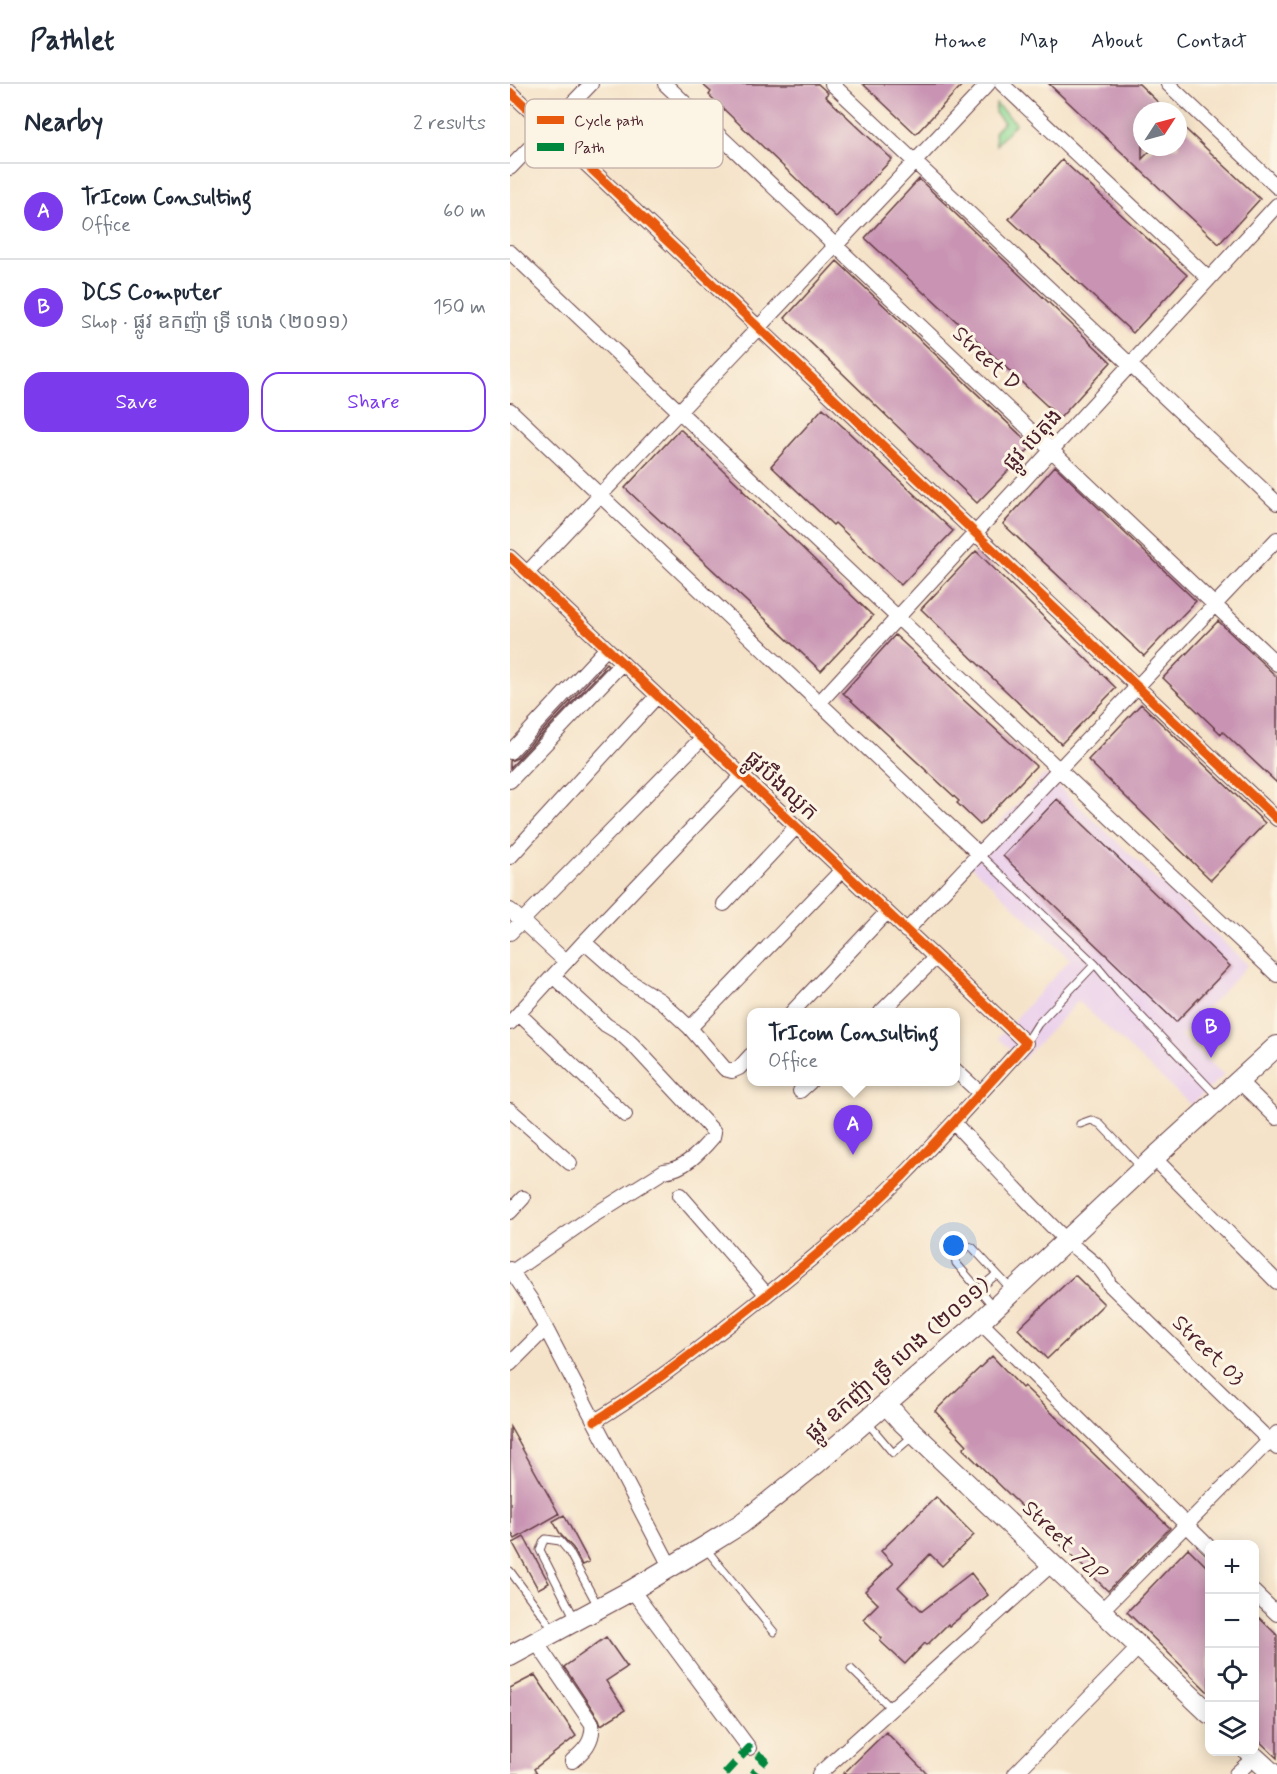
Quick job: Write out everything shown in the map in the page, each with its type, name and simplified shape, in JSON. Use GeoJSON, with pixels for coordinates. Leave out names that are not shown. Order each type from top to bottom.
{"type":"FeatureCollection","features":[{"type":"Feature","properties":{"kind":"main road","name":"ផ្លូវ ឧកញ៉ា ទ្រី ហេង (២០១១)"},"geometry":{"type":"LineString","coordinates":[[510,1656],[671,1568],[741,1524],[866,1421],[980,1322],[1277,1046]]}},
{"type":"Feature","properties":{"kind":"main road","name":"Street 72P"},"geometry":{"type":"LineString","coordinates":[[886,1404],[915,1435],[1205,1710]]}},
{"type":"Feature","properties":{"kind":"main road"},"geometry":{"type":"LineString","coordinates":[[1254,1756],[1273,1774]]}},
{"type":"Feature","properties":{"kind":"street"},"geometry":{"type":"LineString","coordinates":[[577,99],[591,84]]}},
{"type":"Feature","properties":{"kind":"street","name":"Street D"},"geometry":{"type":"LineString","coordinates":[[665,84],[681,99]]}},
{"type":"Feature","properties":{"kind":"street"},"geometry":{"type":"LineString","coordinates":[[832,84],[1277,503]]}},
{"type":"Feature","properties":{"kind":"street"},"geometry":{"type":"LineString","coordinates":[[527,573],[988,84]]}},
{"type":"Feature","properties":{"kind":"street"},"geometry":{"type":"LineString","coordinates":[[1002,84],[1209,279]]}},
{"type":"Feature","properties":{"kind":"street"},"geometry":{"type":"LineString","coordinates":[[1168,84],[1277,187]]}},
{"type":"Feature","properties":{"kind":"street"},"geometry":{"type":"LineString","coordinates":[[510,92],[525,106]]}},
{"type":"Feature","properties":{"kind":"street","name":"Street D"},"geometry":{"type":"LineString","coordinates":[[723,139],[1277,664]]}},
{"type":"Feature","properties":{"kind":"street"},"geometry":{"type":"LineString","coordinates":[[510,168],[525,153]]}},
{"type":"Feature","properties":{"kind":"street"},"geometry":{"type":"LineString","coordinates":[[591,168],[1277,819]]}},
{"type":"Feature","properties":{"kind":"street","name":"ផ្លូវ បេតុង"},"geometry":{"type":"LineString","coordinates":[[819,703],[1277,205]]}},
{"type":"Feature","properties":{"kind":"street"},"geometry":{"type":"LineString","coordinates":[[510,252],[1277,975]]}},
{"type":"Feature","properties":{"kind":"street"},"geometry":{"type":"LineString","coordinates":[[510,410],[979,854]]}},
{"type":"Feature","properties":{"kind":"street"},"geometry":{"type":"LineString","coordinates":[[906,931],[1277,539]]}},
{"type":"Feature","properties":{"kind":"street","name":"ផ្លូវបឹងឈូក"},"geometry":{"type":"LineString","coordinates":[[510,557],[1026,1043]]}},
{"type":"Feature","properties":{"kind":"street"},"geometry":{"type":"LineString","coordinates":[[510,752],[606,649]]}},
{"type":"Feature","properties":{"kind":"street"},"geometry":{"type":"LineString","coordinates":[[510,781],[622,663]]}},
{"type":"Feature","properties":{"kind":"street"},"geometry":{"type":"LineString","coordinates":[[510,857],[657,696]]}},
{"type":"Feature","properties":{"kind":"street"},"geometry":{"type":"LineString","coordinates":[[510,933],[702,738]]}},
{"type":"Feature","properties":{"kind":"street"},"geometry":{"type":"LineString","coordinates":[[625,1115],[514,1018],[742,776]]}},
{"type":"Feature","properties":{"kind":"street"},"geometry":{"type":"LineString","coordinates":[[724,904],[796,827]]}},
{"type":"Feature","properties":{"kind":"street"},"geometry":{"type":"LineString","coordinates":[[690,1028],[842,870]]}},
{"type":"Feature","properties":{"kind":"street"},"geometry":{"type":"LineString","coordinates":[[510,910],[566,962]]}},
{"type":"Feature","properties":{"kind":"street"},"geometry":{"type":"LineString","coordinates":[[796,1008],[887,912]]}},
{"type":"Feature","properties":{"kind":"street"},"geometry":{"type":"LineString","coordinates":[[584,942],[626,979],[661,1002],[690,1028],[725,1069],[732,1071],[739,1068],[747,1059]]}},
{"type":"Feature","properties":{"kind":"street"},"geometry":{"type":"LineString","coordinates":[[890,1008],[935,958]]}},
{"type":"Feature","properties":{"kind":"street"},"geometry":{"type":"LineString","coordinates":[[554,977],[606,1025],[621,1034],[652,1064],[714,1132],[713,1137],[689,1161],[675,1170],[664,1171],[655,1176],[591,1217],[512,1277],[531,1300],[671,1568]]}},
{"type":"Feature","properties":{"kind":"street"},"geometry":{"type":"LineString","coordinates":[[595,1421],[623,1404],[675,1366],[767,1295],[845,1230],[954,1123],[1026,1043]]}},
{"type":"Feature","properties":{"kind":"street"},"geometry":{"type":"LineString","coordinates":[[960,1075],[980,1093]]}},
{"type":"Feature","properties":{"kind":"street"},"geometry":{"type":"LineString","coordinates":[[1239,1081],[1277,1118]]}},
{"type":"Feature","properties":{"kind":"street"},"geometry":{"type":"LineString","coordinates":[[510,1110],[570,1163]]}},
{"type":"Feature","properties":{"kind":"street","name":"Street 03"},"geometry":{"type":"LineString","coordinates":[[954,1123],[1068,1241],[1086,1267],[1102,1283],[1109,1284],[1274,1440]]}},
{"type":"Feature","properties":{"kind":"street"},"geometry":{"type":"LineString","coordinates":[[1149,1163],[1203,1209],[1277,1282]]}},
{"type":"Feature","properties":{"kind":"street"},"geometry":{"type":"LineString","coordinates":[[680,1194],[767,1295]]}},
{"type":"Feature","properties":{"kind":"street"},"geometry":{"type":"LineString","coordinates":[[510,1212],[523,1198]]}},
{"type":"Feature","properties":{"kind":"street"},"geometry":{"type":"LineString","coordinates":[[980,1322],[1205,1544]]}},
{"type":"Feature","properties":{"kind":"street"},"geometry":{"type":"LineString","coordinates":[[510,1364],[546,1328]]}},
{"type":"Feature","properties":{"kind":"street"},"geometry":{"type":"LineString","coordinates":[[1101,1611],[1274,1440]]}},
{"type":"Feature","properties":{"kind":"street"},"geometry":{"type":"LineString","coordinates":[[824,1772],[1052,1564]]}},
{"type":"Feature","properties":{"kind":"street"},"geometry":{"type":"LineString","coordinates":[[632,1590],[749,1748]]}},
{"type":"Feature","properties":{"kind":"street"},"geometry":{"type":"LineString","coordinates":[[1256,1594],[1277,1614]]}},
{"type":"Feature","properties":{"kind":"street"},"geometry":{"type":"LineString","coordinates":[[536,1642],[592,1724],[593,1732],[586,1749],[572,1761]]}},
{"type":"Feature","properties":{"kind":"street"},"geometry":{"type":"LineString","coordinates":[[1015,1774],[1139,1647]]}},
{"type":"Feature","properties":{"kind":"street"},"geometry":{"type":"LineString","coordinates":[[1236,1774],[1250,1756]]}},
{"type":"Feature","properties":{"kind":"lane"},"geometry":{"type":"LineString","coordinates":[[979,854],[1095,964],[1120,994],[1220,1098]]}},
{"type":"Feature","properties":{"kind":"lane"},"geometry":{"type":"LineString","coordinates":[[1026,1043],[1038,1024],[1095,964]]}},
{"type":"Feature","properties":{"kind":"lane"},"geometry":{"type":"LineString","coordinates":[[1080,1124],[1091,1120],[1100,1124],[1149,1163]]}},
{"type":"Feature","properties":{"kind":"lane"},"geometry":{"type":"LineString","coordinates":[[995,1308],[956,1263],[955,1257],[968,1246],[972,1247],[1013,1291]]}},
{"type":"Feature","properties":{"kind":"lane"},"geometry":{"type":"LineString","coordinates":[[979,1289],[997,1274]]}},
{"type":"Feature","properties":{"kind":"lane"},"geometry":{"type":"LineString","coordinates":[[866,1421],[893,1453],[915,1435]]}},
{"type":"Feature","properties":{"kind":"lane"},"geometry":{"type":"LineString","coordinates":[[576,1620],[540,1550],[546,1539],[560,1541],[565,1546],[599,1608]]}},
{"type":"Feature","properties":{"kind":"lane"},"geometry":{"type":"LineString","coordinates":[[704,1547],[774,1632]]}},
{"type":"Feature","properties":{"kind":"lane"},"geometry":{"type":"LineString","coordinates":[[510,1571],[555,1632]]}},
{"type":"Feature","properties":{"kind":"lane"},"geometry":{"type":"LineString","coordinates":[[851,1669],[892,1709]]}},
{"type":"Feature","properties":{"kind":"shaded area"},"geometry":{"type":"Polygon","coordinates":[[[1045,774],[1248,965],[1181,1036],[1224,1075],[1191,1105],[1078,1001],[1023,1060],[998,1038],[1070,959],[965,860],[1045,774]]]}},
{"type":"Feature","properties":{"kind":"green space"},"geometry":{"type":"Polygon","coordinates":[[[996,104],[1016,123],[996,145],[995,131],[1004,122],[995,113],[996,104]]]}},
{"type":"Feature","properties":{"kind":"building"},"geometry":{"type":"Polygon","coordinates":[[[702,84],[818,84],[828,93],[825,96],[892,159],[836,217],[723,108],[723,99],[713,99],[709,95],[711,92],[702,84]]]}},
{"type":"Feature","properties":{"kind":"building"},"geometry":{"type":"Polygon","coordinates":[[[863,84],[963,84],[916,134],[863,84]]]}},
{"type":"Feature","properties":{"kind":"building"},"geometry":{"type":"Polygon","coordinates":[[[1049,84],[1139,84],[1158,102],[1133,102],[1133,156],[1142,156],[1142,159],[1145,156],[1187,156],[1187,130],[1260,199],[1219,244],[1049,84]]]}},
{"type":"Feature","properties":{"kind":"building"},"geometry":{"type":"Polygon","coordinates":[[[1062,160],[1187,275],[1133,333],[1009,219],[1062,160]]]}},
{"type":"Feature","properties":{"kind":"building"},"geometry":{"type":"Polygon","coordinates":[[[919,179],[1111,362],[1060,418],[865,238],[919,179]]]}},
{"type":"Feature","properties":{"kind":"building"},"geometry":{"type":"Polygon","coordinates":[[[837,261],[1032,446],[977,503],[785,318],[837,261]]]}},
{"type":"Feature","properties":{"kind":"building"},"geometry":{"type":"Polygon","coordinates":[[[823,408],[953,531],[901,585],[771,466],[823,408]]]}},
{"type":"Feature","properties":{"kind":"building"},"geometry":{"type":"Polygon","coordinates":[[[680,429],[873,616],[821,671],[625,488],[680,429]]]}},
{"type":"Feature","properties":{"kind":"building"},"geometry":{"type":"Polygon","coordinates":[[[1055,466],[1196,601],[1144,656],[1003,524],[1055,466]]]}},
{"type":"Feature","properties":{"kind":"building"},"geometry":{"type":"Polygon","coordinates":[[[976,551],[1116,688],[1061,744],[921,609],[976,551]]]}},
{"type":"Feature","properties":{"kind":"building"},"geometry":{"type":"Polygon","coordinates":[[[1218,621],[1277,677],[1277,783],[1223,732],[1221,734],[1163,678],[1218,621]]]}},
{"type":"Feature","properties":{"kind":"building"},"geometry":{"type":"Polygon","coordinates":[[[895,635],[1036,766],[980,825],[957,803],[959,801],[843,693],[895,635]]]}},
{"type":"Feature","properties":{"kind":"building"},"geometry":{"type":"Polygon","coordinates":[[[606,663],[608,665],[510,768],[510,761],[517,758],[606,663]]]}},
{"type":"Feature","properties":{"kind":"building"},"geometry":{"type":"Polygon","coordinates":[[[1141,704],[1265,823],[1211,880],[1088,760],[1141,704]]]}},
{"type":"Feature","properties":{"kind":"building"},"geometry":{"type":"Polygon","coordinates":[[[1057,799],[1230,966],[1176,1022],[1003,856],[1057,799]]]}},
{"type":"Feature","properties":{"kind":"building"},"geometry":{"type":"Polygon","coordinates":[[[1075,1275],[1104,1304],[1047,1359],[1018,1329],[1075,1275]]]}},
{"type":"Feature","properties":{"kind":"building"},"geometry":{"type":"Polygon","coordinates":[[[992,1356],[1022,1388],[1024,1386],[1170,1528],[1108,1591],[963,1449],[967,1445],[935,1411],[992,1356]]]}},
{"type":"Feature","properties":{"kind":"building"},"geometry":{"type":"Polygon","coordinates":[[[510,1427],[559,1514],[515,1539],[510,1530],[510,1427]]]}},
{"type":"Feature","properties":{"kind":"building"},"geometry":{"type":"Polygon","coordinates":[[[936,1497],[974,1535],[942,1566],[930,1554],[898,1587],[922,1611],[971,1573],[988,1595],[949,1626],[948,1624],[927,1645],[925,1643],[905,1664],[880,1641],[882,1638],[863,1619],[878,1604],[865,1591],[893,1564],[881,1551],[936,1497]]]}},
{"type":"Feature","properties":{"kind":"building"},"geometry":{"type":"Polygon","coordinates":[[[564,1515],[589,1562],[582,1565],[573,1548],[561,1535],[553,1521],[564,1515]]]}},
{"type":"Feature","properties":{"kind":"building"},"geometry":{"type":"Polygon","coordinates":[[[524,1537],[549,1583],[538,1589],[513,1543],[524,1537]]]}},
{"type":"Feature","properties":{"kind":"building"},"geometry":{"type":"Polygon","coordinates":[[[1188,1548],[1205,1565],[1205,1689],[1127,1612],[1188,1548]]]}},
{"type":"Feature","properties":{"kind":"building"},"geometry":{"type":"Polygon","coordinates":[[[1259,1618],[1277,1635],[1277,1758],[1259,1741],[1259,1618]]]}},
{"type":"Feature","properties":{"kind":"building"},"geometry":{"type":"Polygon","coordinates":[[[606,1637],[627,1667],[606,1681],[625,1710],[601,1725],[564,1667],[606,1637]]]}},
{"type":"Feature","properties":{"kind":"building"},"geometry":{"type":"Polygon","coordinates":[[[535,1675],[576,1736],[534,1769],[537,1774],[510,1774],[510,1688],[535,1675]]]}},
{"type":"Feature","properties":{"kind":"building"},"geometry":{"type":"Polygon","coordinates":[[[886,1732],[927,1774],[843,1774],[886,1732]]]}},
{"type":"Feature","properties":{"kind":"marked path"},"geometry":{"type":"LineString","coordinates":[[725,1774],[749,1748],[765,1760],[753,1774]]}},
{"type":"Feature","properties":{"kind":"cycle path"},"geometry":{"type":"LineString","coordinates":[[510,92],[525,106]]}},
{"type":"Feature","properties":{"kind":"cycle path"},"geometry":{"type":"LineString","coordinates":[[590,168],[1277,819]]}},
{"type":"Feature","properties":{"kind":"cycle path"},"geometry":{"type":"LineString","coordinates":[[510,557],[1026,1043],[902,1177],[838,1236],[693,1353],[595,1421]]}},
{"type":"Feature","properties":{"kind":"place","name":"DCS Computer"},"geometry":{"type":"Point","coordinates":[1211,1058]}},
{"type":"Feature","properties":{"kind":"place","name":"TrIcom Consulting"},"geometry":{"type":"Point","coordinates":[853,1155]}}]}
